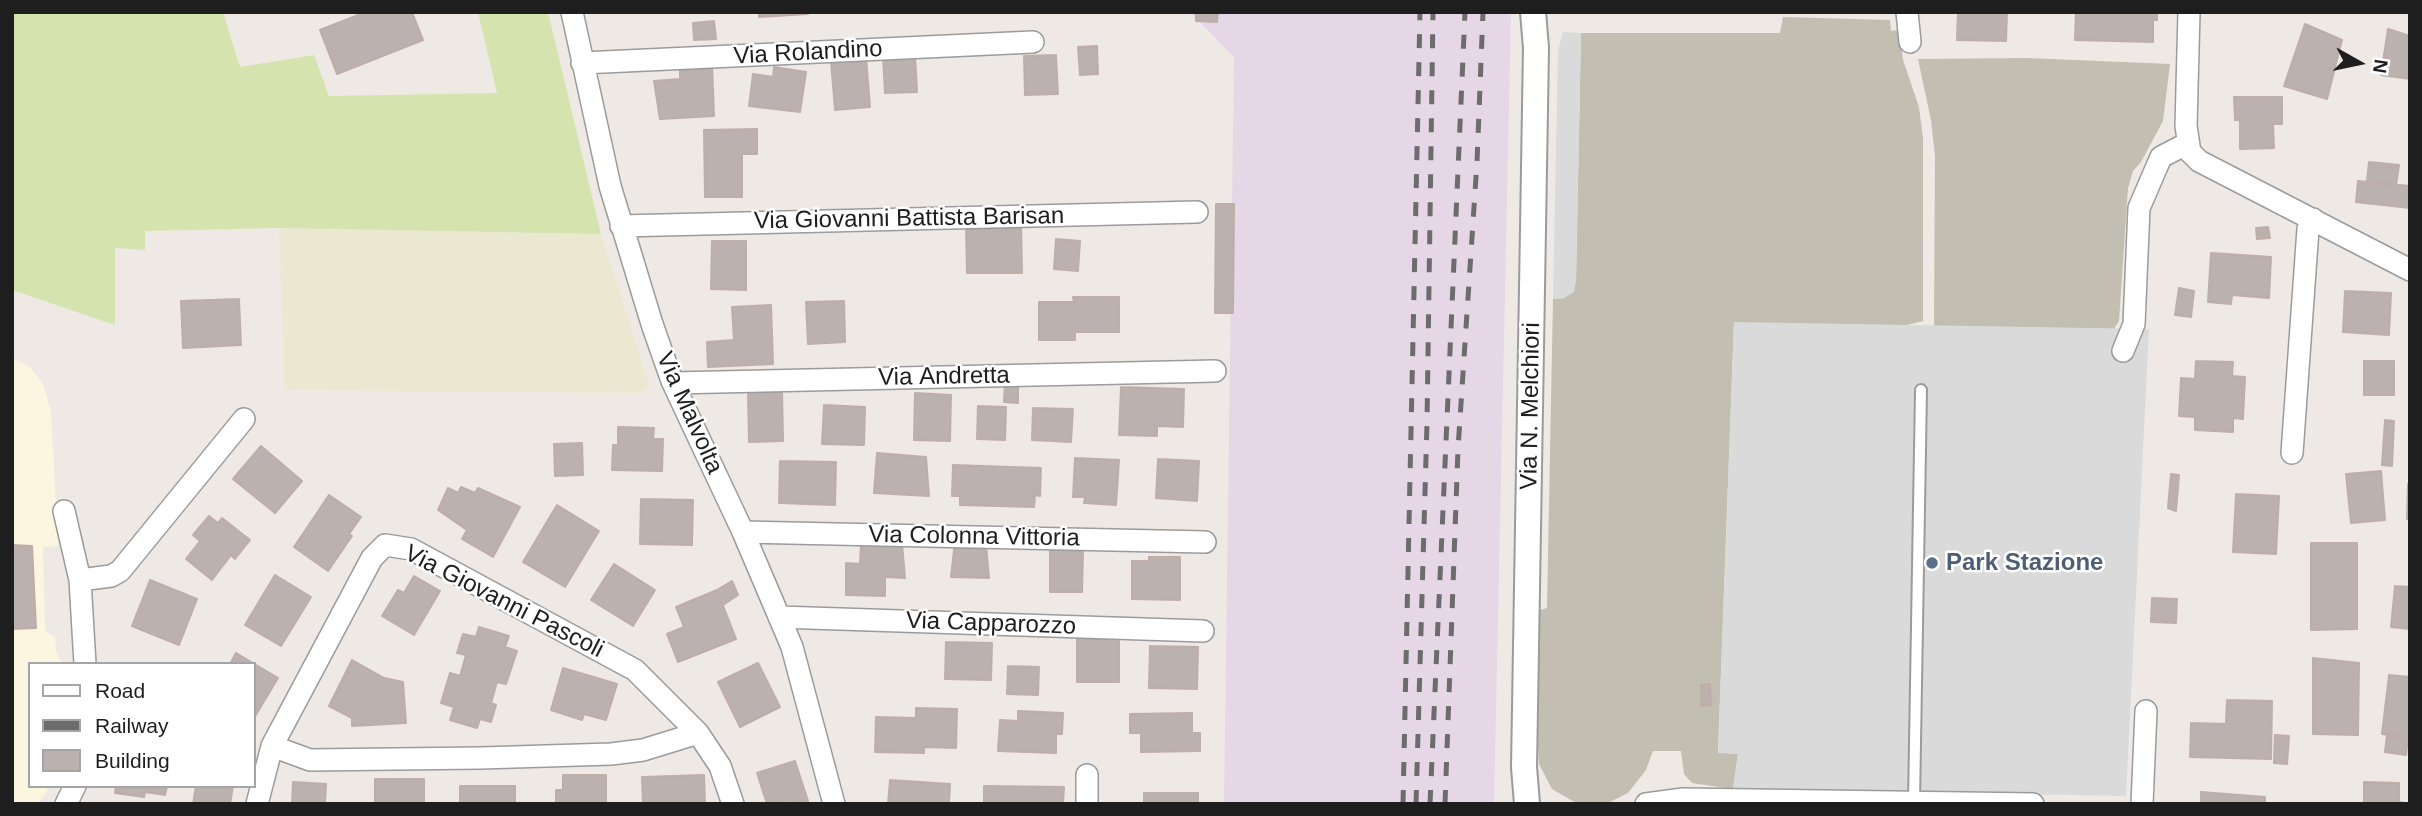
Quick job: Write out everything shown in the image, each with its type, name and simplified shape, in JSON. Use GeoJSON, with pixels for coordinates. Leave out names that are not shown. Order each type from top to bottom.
{"type":"FeatureCollection","features":[{"type":"Feature","properties":{"kind":"street","name":"Via Malvolta"},"geometry":{"type":"LineString","coordinates":[[572,12],[621,226],[673,383],[743,532],[792,647],[834,804]]}},
{"type":"Feature","properties":{"kind":"street","name":"Via N. Melchiori"},"geometry":{"type":"LineString","coordinates":[[1533,12],[1536,46]]}},
{"type":"Feature","properties":{"kind":"street","name":"Via N. Melchiori"},"geometry":{"type":"LineString","coordinates":[[1527,804],[1524,766],[1536,46],[1540,12]]}},
{"type":"Feature","properties":{"kind":"street"},"geometry":{"type":"LineString","coordinates":[[1908,12],[1910,42]]}},
{"type":"Feature","properties":{"kind":"street"},"geometry":{"type":"LineString","coordinates":[[2189,12],[2190,152],[2199,161],[2410,270]]}},
{"type":"Feature","properties":{"kind":"street","name":"Via Rolandino"},"geometry":{"type":"LineString","coordinates":[[582,63],[1033,43]]}},
{"type":"Feature","properties":{"kind":"street"},"geometry":{"type":"LineString","coordinates":[[2123,351],[2134,324],[2139,208],[2161,157],[2188,144]]}},
{"type":"Feature","properties":{"kind":"street","name":"Via Giovanni Battista Barisan"},"geometry":{"type":"LineString","coordinates":[[621,226],[1197,212]]}},
{"type":"Feature","properties":{"kind":"street"},"geometry":{"type":"LineString","coordinates":[[2292,453],[2308,229],[2313,219]]}},
{"type":"Feature","properties":{"kind":"street","name":"Via Andretta"},"geometry":{"type":"LineString","coordinates":[[673,383],[1215,371]]}},
{"type":"Feature","properties":{"kind":"street"},"geometry":{"type":"LineString","coordinates":[[80,580],[111,576],[121,571],[244,419]]}},
{"type":"Feature","properties":{"kind":"street"},"geometry":{"type":"LineString","coordinates":[[64,511],[80,580],[85,662]]}},
{"type":"Feature","properties":{"kind":"street","name":"Via Colonna Vittoria"},"geometry":{"type":"LineString","coordinates":[[743,532],[1205,542]]}},
{"type":"Feature","properties":{"kind":"street","name":"Via Giovanni Pascoli"},"geometry":{"type":"LineString","coordinates":[[257,804],[272,746],[372,558],[385,545],[411,549],[635,670],[698,733],[720,766],[733,804]]}},
{"type":"Feature","properties":{"kind":"street","name":"Via Capparozzo"},"geometry":{"type":"LineString","coordinates":[[779,617],[1203,631]]}},
{"type":"Feature","properties":{"kind":"street"},"geometry":{"type":"LineString","coordinates":[[2142,804],[2147,711]]}},
{"type":"Feature","properties":{"kind":"street"},"geometry":{"type":"LineString","coordinates":[[272,746],[310,760],[611,754],[643,750],[698,733]]}},
{"type":"Feature","properties":{"kind":"street"},"geometry":{"type":"LineString","coordinates":[[1524,766],[1546,804]]}},
{"type":"Feature","properties":{"kind":"street"},"geometry":{"type":"LineString","coordinates":[[1087,775],[1087,804]]}},
{"type":"Feature","properties":{"kind":"street"},"geometry":{"type":"LineString","coordinates":[[66,804],[74,788]]}},
{"type":"Feature","properties":{"kind":"street"},"geometry":{"type":"LineString","coordinates":[[1646,804],[1678,801],[2033,804]]}},
{"type":"Feature","properties":{"kind":"lane"},"geometry":{"type":"LineString","coordinates":[[1914,802],[1921,390]]}},
{"type":"Feature","properties":{"kind":"shaded area"},"geometry":{"type":"Polygon","coordinates":[[[1190,12],[1511,12],[1494,804],[1224,804],[1234,57],[1190,12]]]}},
{"type":"Feature","properties":{"kind":"shaded area"},"geometry":{"type":"Polygon","coordinates":[[[1783,17],[1890,20],[1891,31],[1899,30],[1903,60],[1919,107],[1923,138],[1923,321],[1903,326],[1734,323],[1718,752],[1738,754],[1733,789],[1692,783],[1684,774],[1681,751],[1653,751],[1646,770],[1628,793],[1606,804],[1578,804],[1552,789],[1539,764],[1536,717],[1540,610],[1547,608],[1553,299],[1564,298],[1576,281],[1581,33],[1780,33],[1783,17]]]}},
{"type":"Feature","properties":{"kind":"shaded area"},"geometry":{"type":"Polygon","coordinates":[[[1563,32],[1581,33],[1576,281],[1574,292],[1564,298],[1553,299],[1558,51],[1563,32]]]}},
{"type":"Feature","properties":{"kind":"shaded area"},"geometry":{"type":"Polygon","coordinates":[[[2027,58],[2170,64],[2163,121],[2141,162],[2133,171],[2128,188],[2119,321],[2114,329],[1934,326],[1935,156],[1931,120],[1918,59],[2027,58]]]}},
{"type":"Feature","properties":{"kind":"shaded area"},"geometry":{"type":"Polygon","coordinates":[[[279,228],[601,234],[650,387],[641,393],[285,390],[279,228]]]}},
{"type":"Feature","properties":{"kind":"shaded area","name":"Park Stazione"},"geometry":{"type":"Polygon","coordinates":[[[1734,322],[2149,329],[2126,796],[1733,789],[1738,754],[1718,753],[1734,322]]]}},
{"type":"Feature","properties":{"kind":"shaded area"},"geometry":{"type":"Polygon","coordinates":[[[12,358],[30,367],[43,384],[51,412],[58,546],[43,547],[45,631],[55,637],[56,652],[61,662],[28,662],[28,788],[49,788],[38,804],[12,804],[12,358]]]}},
{"type":"Feature","properties":{"kind":"green space"},"geometry":{"type":"Polygon","coordinates":[[[12,12],[223,12],[240,67],[314,55],[329,96],[497,93],[478,12],[548,12],[601,234],[279,228],[145,231],[145,250],[115,248],[115,325],[12,290],[12,12]]]}},
{"type":"Feature","properties":{"kind":"building"},"geometry":{"type":"Polygon","coordinates":[[[366,12],[412,12],[423,40],[337,74],[320,30],[366,12]]]}},
{"type":"Feature","properties":{"kind":"building"},"geometry":{"type":"Polygon","coordinates":[[[759,12],[808,12],[808,14],[759,17],[759,12]]]}},
{"type":"Feature","properties":{"kind":"building"},"geometry":{"type":"Polygon","coordinates":[[[1196,12],[1218,12],[1217,22],[1196,21],[1196,12]]]}},
{"type":"Feature","properties":{"kind":"building"},"geometry":{"type":"Polygon","coordinates":[[[1958,12],[2007,12],[2006,41],[1957,40],[1958,12]]]}},
{"type":"Feature","properties":{"kind":"building"},"geometry":{"type":"Polygon","coordinates":[[[2076,12],[2157,12],[2157,20],[2153,20],[2153,42],[2075,40],[2076,12]]]}},
{"type":"Feature","properties":{"kind":"building"},"geometry":{"type":"Polygon","coordinates":[[[714,21],[716,39],[694,40],[693,23],[714,21]]]}},
{"type":"Feature","properties":{"kind":"building"},"geometry":{"type":"Polygon","coordinates":[[[2305,24],[2342,40],[2327,99],[2284,86],[2305,24]]]}},
{"type":"Feature","properties":{"kind":"building"},"geometry":{"type":"Polygon","coordinates":[[[2388,29],[2410,36],[2410,79],[2381,75],[2388,29]]]}},
{"type":"Feature","properties":{"kind":"building"},"geometry":{"type":"Polygon","coordinates":[[[1097,46],[1098,74],[1080,75],[1078,47],[1097,46]]]}},
{"type":"Feature","properties":{"kind":"building"},"geometry":{"type":"Polygon","coordinates":[[[915,55],[917,92],[885,93],[883,56],[915,55]]]}},
{"type":"Feature","properties":{"kind":"building"},"geometry":{"type":"Polygon","coordinates":[[[1056,55],[1058,94],[1025,95],[1024,56],[1056,55]]]}},
{"type":"Feature","properties":{"kind":"building"},"geometry":{"type":"Polygon","coordinates":[[[866,57],[870,107],[835,110],[831,61],[866,57]]]}},
{"type":"Feature","properties":{"kind":"building"},"geometry":{"type":"Polygon","coordinates":[[[712,64],[714,116],[660,119],[654,81],[680,79],[680,66],[712,64]]]}},
{"type":"Feature","properties":{"kind":"building"},"geometry":{"type":"Polygon","coordinates":[[[774,67],[806,72],[800,112],[749,106],[753,74],[773,77],[774,67]]]}},
{"type":"Feature","properties":{"kind":"building"},"geometry":{"type":"Polygon","coordinates":[[[2234,97],[2282,97],[2282,124],[2273,124],[2274,148],[2240,149],[2240,120],[2235,120],[2234,97]]]}},
{"type":"Feature","properties":{"kind":"building"},"geometry":{"type":"Polygon","coordinates":[[[757,129],[757,154],[742,154],[742,197],[705,197],[704,130],[757,129]]]}},
{"type":"Feature","properties":{"kind":"building"},"geometry":{"type":"Polygon","coordinates":[[[2369,162],[2399,165],[2396,185],[2367,181],[2369,162]]]}},
{"type":"Feature","properties":{"kind":"building"},"geometry":{"type":"Polygon","coordinates":[[[2358,181],[2410,186],[2410,208],[2356,202],[2358,181]]]}},
{"type":"Feature","properties":{"kind":"building"},"geometry":{"type":"Polygon","coordinates":[[[1216,204],[1234,204],[1233,313],[1215,313],[1216,204]]]}},
{"type":"Feature","properties":{"kind":"building"},"geometry":{"type":"Polygon","coordinates":[[[1021,223],[1022,273],[967,273],[966,224],[1021,223]]]}},
{"type":"Feature","properties":{"kind":"building"},"geometry":{"type":"Polygon","coordinates":[[[2268,227],[2270,238],[2257,239],[2256,228],[2268,227]]]}},
{"type":"Feature","properties":{"kind":"building"},"geometry":{"type":"Polygon","coordinates":[[[1056,239],[1080,241],[1078,271],[1054,269],[1056,239]]]}},
{"type":"Feature","properties":{"kind":"building"},"geometry":{"type":"Polygon","coordinates":[[[712,241],[746,241],[746,290],[711,289],[712,241]]]}},
{"type":"Feature","properties":{"kind":"building"},"geometry":{"type":"Polygon","coordinates":[[[2211,253],[2271,257],[2269,298],[2232,295],[2231,304],[2208,302],[2211,253]]]}},
{"type":"Feature","properties":{"kind":"building"},"geometry":{"type":"Polygon","coordinates":[[[2179,288],[2194,291],[2191,317],[2175,315],[2179,288]]]}},
{"type":"Feature","properties":{"kind":"building"},"geometry":{"type":"Polygon","coordinates":[[[2345,291],[2391,293],[2389,335],[2343,332],[2345,291]]]}},
{"type":"Feature","properties":{"kind":"building"},"geometry":{"type":"Polygon","coordinates":[[[1073,297],[1119,297],[1119,332],[1075,332],[1075,340],[1039,340],[1039,302],[1074,302],[1073,297]]]}},
{"type":"Feature","properties":{"kind":"building"},"geometry":{"type":"Polygon","coordinates":[[[239,299],[241,345],[183,348],[181,301],[239,299]]]}},
{"type":"Feature","properties":{"kind":"building"},"geometry":{"type":"Polygon","coordinates":[[[844,301],[845,342],[808,344],[806,302],[844,301]]]}},
{"type":"Feature","properties":{"kind":"building"},"geometry":{"type":"Polygon","coordinates":[[[771,305],[773,364],[708,367],[707,342],[734,340],[732,307],[771,305]]]}},
{"type":"Feature","properties":{"kind":"building"},"geometry":{"type":"Polygon","coordinates":[[[2196,361],[2233,362],[2232,376],[2245,377],[2243,419],[2233,418],[2233,432],[2195,430],[2195,417],[2179,416],[2181,378],[2195,379],[2196,361]]]}},
{"type":"Feature","properties":{"kind":"building"},"geometry":{"type":"Polygon","coordinates":[[[2364,361],[2394,361],[2394,395],[2364,395],[2364,361]]]}},
{"type":"Feature","properties":{"kind":"building"},"geometry":{"type":"Polygon","coordinates":[[[1005,382],[1018,383],[1018,403],[1004,402],[1005,382]]]}},
{"type":"Feature","properties":{"kind":"building"},"geometry":{"type":"Polygon","coordinates":[[[1121,387],[1184,389],[1183,427],[1157,426],[1157,436],[1119,435],[1121,387]]]}},
{"type":"Feature","properties":{"kind":"building"},"geometry":{"type":"Polygon","coordinates":[[[782,391],[783,441],[749,442],[748,392],[782,391]]]}},
{"type":"Feature","properties":{"kind":"building"},"geometry":{"type":"Polygon","coordinates":[[[915,393],[951,395],[950,441],[914,440],[915,393]]]}},
{"type":"Feature","properties":{"kind":"building"},"geometry":{"type":"Polygon","coordinates":[[[824,405],[865,407],[864,445],[822,444],[824,405]]]}},
{"type":"Feature","properties":{"kind":"building"},"geometry":{"type":"Polygon","coordinates":[[[978,406],[1006,407],[1005,440],[977,439],[978,406]]]}},
{"type":"Feature","properties":{"kind":"building"},"geometry":{"type":"Polygon","coordinates":[[[1033,408],[1073,409],[1071,442],[1032,440],[1033,408]]]}},
{"type":"Feature","properties":{"kind":"building"},"geometry":{"type":"Polygon","coordinates":[[[2385,420],[2394,421],[2392,466],[2382,465],[2385,420]]]}},
{"type":"Feature","properties":{"kind":"building"},"geometry":{"type":"Polygon","coordinates":[[[618,427],[654,428],[653,439],[663,439],[662,471],[612,470],[613,445],[618,445],[618,427]]]}},
{"type":"Feature","properties":{"kind":"building"},"geometry":{"type":"Polygon","coordinates":[[[582,443],[583,475],[555,476],[554,444],[582,443]]]}},
{"type":"Feature","properties":{"kind":"building"},"geometry":{"type":"Polygon","coordinates":[[[261,446],[302,481],[275,513],[233,479],[261,446]]]}},
{"type":"Feature","properties":{"kind":"building"},"geometry":{"type":"Polygon","coordinates":[[[877,453],[926,457],[929,496],[874,493],[877,453]]]}},
{"type":"Feature","properties":{"kind":"building"},"geometry":{"type":"Polygon","coordinates":[[[1075,458],[1119,460],[1116,505],[1084,503],[1085,497],[1073,497],[1075,458]]]}},
{"type":"Feature","properties":{"kind":"building"},"geometry":{"type":"Polygon","coordinates":[[[1158,459],[1199,461],[1197,501],[1156,498],[1158,459]]]}},
{"type":"Feature","properties":{"kind":"building"},"geometry":{"type":"Polygon","coordinates":[[[780,461],[836,462],[835,505],[779,503],[780,461]]]}},
{"type":"Feature","properties":{"kind":"building"},"geometry":{"type":"Polygon","coordinates":[[[953,465],[1041,468],[1040,496],[1035,495],[1034,507],[960,505],[960,496],[952,496],[953,465]]]}},
{"type":"Feature","properties":{"kind":"building"},"geometry":{"type":"Polygon","coordinates":[[[2381,471],[2385,520],[2351,523],[2346,474],[2381,471]]]}},
{"type":"Feature","properties":{"kind":"building"},"geometry":{"type":"Polygon","coordinates":[[[2171,474],[2179,475],[2176,511],[2168,508],[2171,474]]]}},
{"type":"Feature","properties":{"kind":"building"},"geometry":{"type":"Polygon","coordinates":[[[2410,484],[2410,519],[2407,519],[2410,484]]]}},
{"type":"Feature","properties":{"kind":"building"},"geometry":{"type":"Polygon","coordinates":[[[461,487],[475,493],[478,488],[520,507],[493,557],[462,539],[467,530],[438,510],[448,488],[458,493],[461,487]]]}},
{"type":"Feature","properties":{"kind":"building"},"geometry":{"type":"Polygon","coordinates":[[[2236,494],[2279,496],[2276,554],[2233,552],[2236,494]]]}},
{"type":"Feature","properties":{"kind":"building"},"geometry":{"type":"Polygon","coordinates":[[[329,495],[361,517],[349,534],[352,536],[328,571],[294,547],[329,495]]]}},
{"type":"Feature","properties":{"kind":"building"},"geometry":{"type":"Polygon","coordinates":[[[641,499],[693,500],[692,545],[640,544],[641,499]]]}},
{"type":"Feature","properties":{"kind":"building"},"geometry":{"type":"Polygon","coordinates":[[[557,505],[599,531],[565,587],[523,562],[557,505]]]}},
{"type":"Feature","properties":{"kind":"building"},"geometry":{"type":"Polygon","coordinates":[[[209,516],[218,523],[222,518],[250,540],[235,559],[231,555],[212,580],[186,559],[200,541],[193,535],[209,516]]]}},
{"type":"Feature","properties":{"kind":"building"},"geometry":{"type":"Polygon","coordinates":[[[955,541],[986,545],[989,578],[951,577],[955,541]]]}},
{"type":"Feature","properties":{"kind":"building"},"geometry":{"type":"Polygon","coordinates":[[[2311,543],[2357,543],[2357,629],[2311,630],[2311,543]]]}},
{"type":"Feature","properties":{"kind":"building"},"geometry":{"type":"Polygon","coordinates":[[[861,544],[902,544],[905,578],[885,577],[885,596],[846,595],[846,563],[860,564],[861,544]]]}},
{"type":"Feature","properties":{"kind":"building"},"geometry":{"type":"Polygon","coordinates":[[[12,545],[32,546],[36,628],[12,629],[12,545]]]}},
{"type":"Feature","properties":{"kind":"building"},"geometry":{"type":"Polygon","coordinates":[[[1050,549],[1083,549],[1082,592],[1050,592],[1050,549]]]}},
{"type":"Feature","properties":{"kind":"building"},"geometry":{"type":"Polygon","coordinates":[[[1149,557],[1180,557],[1180,600],[1132,599],[1132,561],[1149,561],[1149,557]]]}},
{"type":"Feature","properties":{"kind":"building"},"geometry":{"type":"Polygon","coordinates":[[[614,564],[655,590],[633,626],[591,600],[614,564]]]}},
{"type":"Feature","properties":{"kind":"building"},"geometry":{"type":"Polygon","coordinates":[[[275,575],[311,597],[281,646],[245,625],[275,575]]]}},
{"type":"Feature","properties":{"kind":"building"},"geometry":{"type":"Polygon","coordinates":[[[414,576],[440,591],[414,635],[382,616],[398,590],[404,593],[414,576]]]}},
{"type":"Feature","properties":{"kind":"building"},"geometry":{"type":"Polygon","coordinates":[[[150,580],[197,599],[179,645],[132,626],[150,580]]]}},
{"type":"Feature","properties":{"kind":"building"},"geometry":{"type":"Polygon","coordinates":[[[732,581],[738,595],[723,605],[717,590],[732,581]]]}},
{"type":"Feature","properties":{"kind":"building"},"geometry":{"type":"Polygon","coordinates":[[[2395,586],[2410,587],[2410,629],[2391,627],[2395,586]]]}},
{"type":"Feature","properties":{"kind":"building"},"geometry":{"type":"Polygon","coordinates":[[[717,590],[736,639],[678,662],[667,634],[684,627],[676,607],[717,590]]]}},
{"type":"Feature","properties":{"kind":"building"},"geometry":{"type":"Polygon","coordinates":[[[2152,598],[2177,599],[2176,623],[2151,622],[2152,598]]]}},
{"type":"Feature","properties":{"kind":"building"},"geometry":{"type":"Polygon","coordinates":[[[479,627],[509,636],[505,647],[517,651],[506,684],[497,682],[491,703],[496,705],[491,722],[480,719],[477,728],[450,720],[454,707],[441,703],[450,673],[460,676],[466,655],[457,653],[463,634],[476,637],[479,627]]]}},
{"type":"Feature","properties":{"kind":"building"},"geometry":{"type":"Polygon","coordinates":[[[1077,639],[1119,639],[1119,682],[1077,682],[1077,639]]]}},
{"type":"Feature","properties":{"kind":"building"},"geometry":{"type":"Polygon","coordinates":[[[946,642],[992,643],[991,680],[945,679],[946,642]]]}},
{"type":"Feature","properties":{"kind":"building"},"geometry":{"type":"Polygon","coordinates":[[[1150,646],[1198,647],[1197,689],[1149,688],[1150,646]]]}},
{"type":"Feature","properties":{"kind":"building"},"geometry":{"type":"Polygon","coordinates":[[[236,653],[251,662],[231,662],[236,653]]]}},
{"type":"Feature","properties":{"kind":"building"},"geometry":{"type":"Polygon","coordinates":[[[2313,658],[2359,663],[2358,735],[2313,734],[2313,658]]]}},
{"type":"Feature","properties":{"kind":"building"},"geometry":{"type":"Polygon","coordinates":[[[352,660],[384,678],[403,682],[406,723],[352,726],[352,718],[329,706],[352,660]]]}},
{"type":"Feature","properties":{"kind":"building"},"geometry":{"type":"Polygon","coordinates":[[[758,663],[780,707],[740,727],[718,682],[758,663]]]}},
{"type":"Feature","properties":{"kind":"building"},"geometry":{"type":"Polygon","coordinates":[[[256,665],[278,678],[256,715],[256,665]]]}},
{"type":"Feature","properties":{"kind":"building"},"geometry":{"type":"Polygon","coordinates":[[[1008,666],[1039,667],[1038,695],[1007,694],[1008,666]]]}},
{"type":"Feature","properties":{"kind":"building"},"geometry":{"type":"Polygon","coordinates":[[[563,668],[617,684],[606,720],[584,714],[582,720],[551,710],[563,668]]]}},
{"type":"Feature","properties":{"kind":"building"},"geometry":{"type":"Polygon","coordinates":[[[2389,675],[2410,677],[2410,738],[2382,734],[2389,675]]]}},
{"type":"Feature","properties":{"kind":"building"},"geometry":{"type":"Polygon","coordinates":[[[1710,684],[1711,705],[1701,706],[1701,685],[1710,684]]]}},
{"type":"Feature","properties":{"kind":"building"},"geometry":{"type":"Polygon","coordinates":[[[2227,700],[2272,701],[2271,759],[2190,757],[2191,723],[2226,724],[2227,700]]]}},
{"type":"Feature","properties":{"kind":"building"},"geometry":{"type":"Polygon","coordinates":[[[916,708],[957,709],[956,748],[924,747],[924,753],[875,752],[876,717],[916,718],[916,708]]]}},
{"type":"Feature","properties":{"kind":"building"},"geometry":{"type":"Polygon","coordinates":[[[1018,711],[1063,713],[1062,734],[1056,734],[1056,753],[998,751],[1000,720],[1018,721],[1018,711]]]}},
{"type":"Feature","properties":{"kind":"building"},"geometry":{"type":"Polygon","coordinates":[[[1192,713],[1192,733],[1200,733],[1200,751],[1141,752],[1141,733],[1130,733],[1130,714],[1192,713]]]}},
{"type":"Feature","properties":{"kind":"building"},"geometry":{"type":"Polygon","coordinates":[[[2275,735],[2289,736],[2287,764],[2274,763],[2275,735]]]}},
{"type":"Feature","properties":{"kind":"building"},"geometry":{"type":"Polygon","coordinates":[[[2387,735],[2408,738],[2406,755],[2385,752],[2387,735]]]}},
{"type":"Feature","properties":{"kind":"building"},"geometry":{"type":"Polygon","coordinates":[[[795,761],[808,801],[767,804],[757,773],[795,761]]]}},
{"type":"Feature","properties":{"kind":"building"},"geometry":{"type":"Polygon","coordinates":[[[563,775],[606,775],[606,804],[556,804],[556,790],[563,790],[563,775]]]}},
{"type":"Feature","properties":{"kind":"building"},"geometry":{"type":"Polygon","coordinates":[[[704,775],[705,804],[643,804],[642,777],[704,775]]]}},
{"type":"Feature","properties":{"kind":"building"},"geometry":{"type":"Polygon","coordinates":[[[375,779],[424,779],[424,804],[375,804],[375,779]]]}},
{"type":"Feature","properties":{"kind":"building"},"geometry":{"type":"Polygon","coordinates":[[[890,780],[950,784],[949,804],[888,804],[890,780]]]}},
{"type":"Feature","properties":{"kind":"building"},"geometry":{"type":"Polygon","coordinates":[[[293,782],[326,784],[325,804],[292,804],[293,782]]]}},
{"type":"Feature","properties":{"kind":"building"},"geometry":{"type":"Polygon","coordinates":[[[2364,782],[2399,783],[2399,802],[2410,804],[2364,804],[2364,782]]]}},
{"type":"Feature","properties":{"kind":"building"},"geometry":{"type":"Polygon","coordinates":[[[460,786],[515,786],[515,804],[460,804],[460,786]]]}},
{"type":"Feature","properties":{"kind":"building"},"geometry":{"type":"Polygon","coordinates":[[[984,786],[1064,787],[1063,804],[984,804],[984,786]]]}},
{"type":"Feature","properties":{"kind":"building"},"geometry":{"type":"Polygon","coordinates":[[[116,788],[167,788],[165,795],[145,792],[144,797],[115,793],[116,788]]]}},
{"type":"Feature","properties":{"kind":"building"},"geometry":{"type":"Polygon","coordinates":[[[196,788],[233,788],[230,804],[193,804],[196,788]]]}},
{"type":"Feature","properties":{"kind":"building"},"geometry":{"type":"Polygon","coordinates":[[[2201,792],[2265,797],[2265,804],[2201,804],[2201,792]]]}},
{"type":"Feature","properties":{"kind":"building"},"geometry":{"type":"Polygon","coordinates":[[[1144,793],[1198,793],[1198,804],[1144,804],[1144,793]]]}},
{"type":"Feature","properties":{"kind":"railway"},"geometry":{"type":"LineString","coordinates":[[1403,804],[1420,12]]}},
{"type":"Feature","properties":{"kind":"railway"},"geometry":{"type":"LineString","coordinates":[[1416,804],[1427,423],[1433,12]]}},
{"type":"Feature","properties":{"kind":"railway"},"geometry":{"type":"LineString","coordinates":[[1430,804],[1465,12]]}},
{"type":"Feature","properties":{"kind":"railway"},"geometry":{"type":"LineString","coordinates":[[1445,804],[1458,449],[1477,162],[1483,12]]}},
{"type":"Feature","properties":{"kind":"place","name":"Park Stazione"},"geometry":{"type":"Point","coordinates":[1932,563]}}]}
